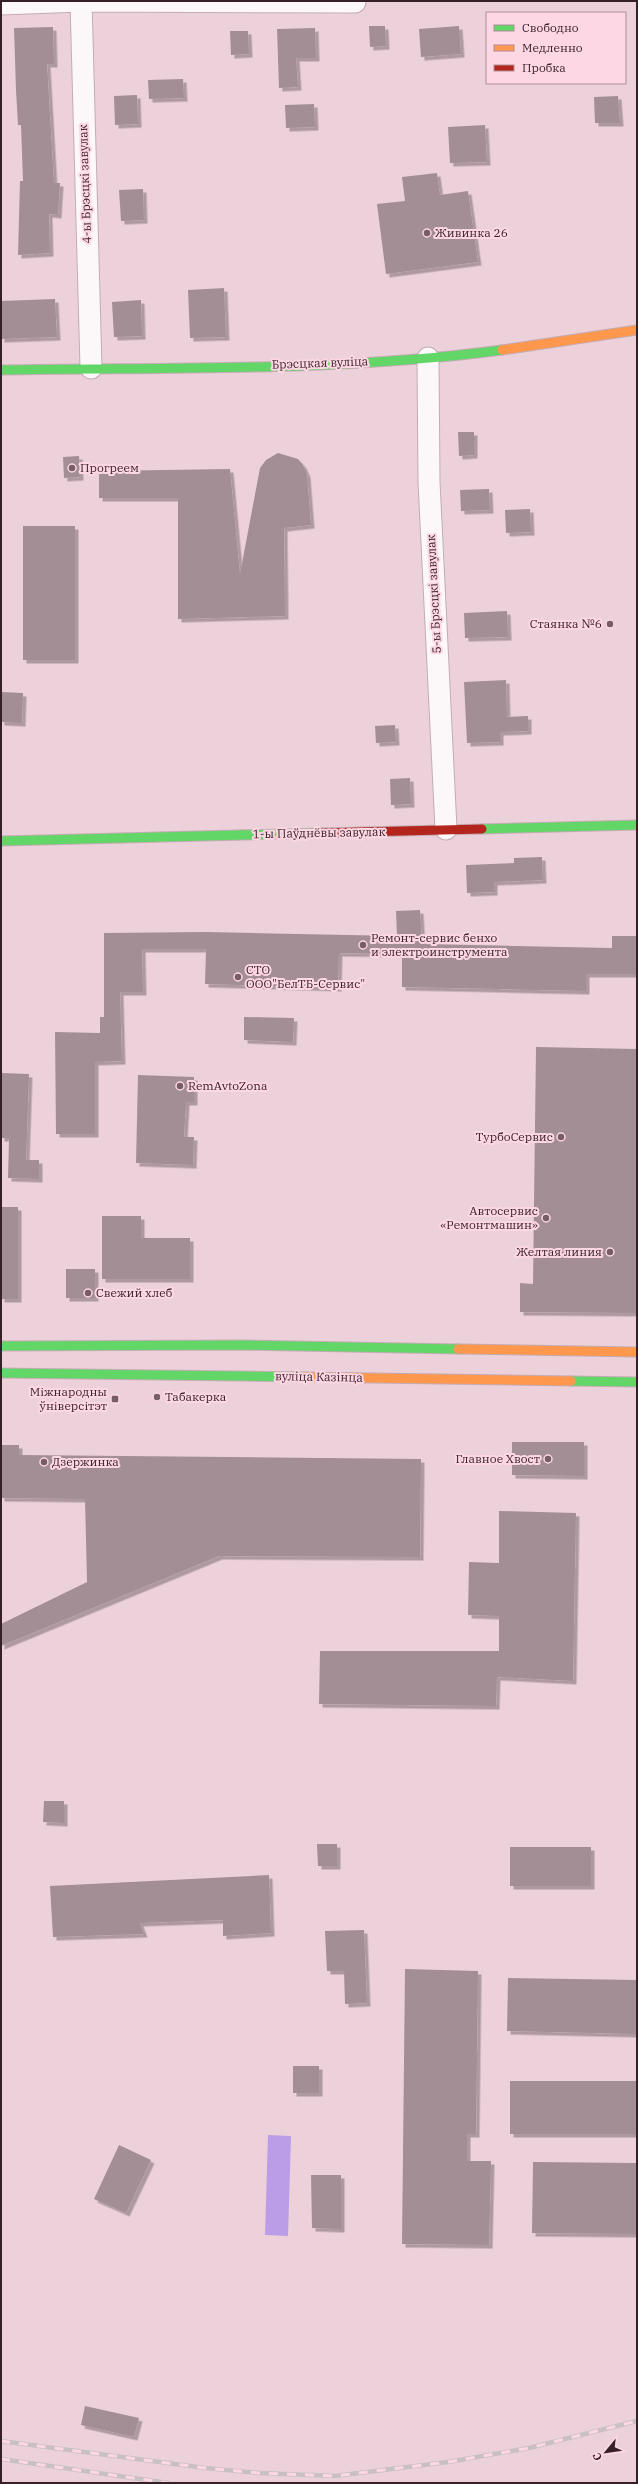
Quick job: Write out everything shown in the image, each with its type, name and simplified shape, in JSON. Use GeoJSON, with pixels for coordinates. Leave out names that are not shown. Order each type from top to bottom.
{"type":"FeatureCollection","features":[{"type":"Feature","properties":{"kind":"main road","name":"Брэсцкая вуліца"},"geometry":{"type":"LineString","coordinates":[[1,370],[309,364],[428,358],[480,354],[637,330]]}},
{"type":"Feature","properties":{"kind":"main road","name":"1-ы Паўднёвы завулак"},"geometry":{"type":"LineString","coordinates":[[1,841],[637,825]]}},
{"type":"Feature","properties":{"kind":"main road"},"geometry":{"type":"LineString","coordinates":[[1,1346],[243,1346],[637,1352]]}},
{"type":"Feature","properties":{"kind":"main road"},"geometry":{"type":"LineString","coordinates":[[439,1358],[448,1349]]}},
{"type":"Feature","properties":{"kind":"main road"},"geometry":{"type":"LineString","coordinates":[[440,1372],[447,1379]]}},
{"type":"Feature","properties":{"kind":"main road","name":"вуліца Казінца"},"geometry":{"type":"LineString","coordinates":[[1,1373],[637,1382]]}},
{"type":"Feature","properties":{"kind":"street"},"geometry":{"type":"LineString","coordinates":[[1,4],[81,1],[355,2]]}},
{"type":"Feature","properties":{"kind":"street","name":"4-ы Брэсцкі завулак"},"geometry":{"type":"LineString","coordinates":[[81,1],[91,368]]}},
{"type":"Feature","properties":{"kind":"street","name":"5-ы Брэсцкі завулак"},"geometry":{"type":"LineString","coordinates":[[428,358],[430,490],[446,829]]}},
{"type":"Feature","properties":{"kind":"shaded area"},"geometry":{"type":"Polygon","coordinates":[[[268,2135],[291,2136],[288,2236],[265,2235],[268,2135]]]}},
{"type":"Feature","properties":{"kind":"building"},"geometry":{"type":"Polygon","coordinates":[[[369,26],[385,26],[386,46],[370,47],[369,26]]]}},
{"type":"Feature","properties":{"kind":"building"},"geometry":{"type":"Polygon","coordinates":[[[459,26],[461,54],[421,57],[419,29],[459,26]]]}},
{"type":"Feature","properties":{"kind":"building"},"geometry":{"type":"Polygon","coordinates":[[[53,27],[54,64],[47,64],[54,183],[60,183],[58,215],[49,214],[50,253],[18,255],[20,181],[23,181],[21,125],[18,125],[14,28],[53,27]]]}},
{"type":"Feature","properties":{"kind":"building"},"geometry":{"type":"Polygon","coordinates":[[[315,28],[316,58],[296,58],[298,87],[279,88],[277,29],[315,28]]]}},
{"type":"Feature","properties":{"kind":"building"},"geometry":{"type":"Polygon","coordinates":[[[230,31],[248,31],[249,54],[231,55],[230,31]]]}},
{"type":"Feature","properties":{"kind":"building"},"geometry":{"type":"Polygon","coordinates":[[[183,79],[184,98],[149,99],[148,80],[183,79]]]}},
{"type":"Feature","properties":{"kind":"building"},"geometry":{"type":"Polygon","coordinates":[[[137,95],[138,124],[115,125],[114,96],[137,95]]]}},
{"type":"Feature","properties":{"kind":"building"},"geometry":{"type":"Polygon","coordinates":[[[618,96],[620,123],[595,123],[594,97],[618,96]]]}},
{"type":"Feature","properties":{"kind":"building"},"geometry":{"type":"Polygon","coordinates":[[[314,104],[315,127],[286,128],[285,105],[314,104]]]}},
{"type":"Feature","properties":{"kind":"building"},"geometry":{"type":"Polygon","coordinates":[[[485,125],[487,162],[450,163],[448,127],[485,125]]]}},
{"type":"Feature","properties":{"kind":"building","name":"Живинка 26"},"geometry":{"type":"Polygon","coordinates":[[[437,173],[440,195],[468,191],[478,262],[386,274],[377,204],[405,201],[402,177],[437,173]]]}},
{"type":"Feature","properties":{"kind":"building"},"geometry":{"type":"Polygon","coordinates":[[[143,189],[144,220],[121,221],[119,190],[143,189]]]}},
{"type":"Feature","properties":{"kind":"building"},"geometry":{"type":"Polygon","coordinates":[[[224,288],[226,337],[190,338],[188,290],[224,288]]]}},
{"type":"Feature","properties":{"kind":"building"},"geometry":{"type":"Polygon","coordinates":[[[55,299],[57,337],[1,339],[1,301],[55,299]]]}},
{"type":"Feature","properties":{"kind":"building"},"geometry":{"type":"Polygon","coordinates":[[[141,300],[142,336],[114,337],[112,302],[141,300]]]}},
{"type":"Feature","properties":{"kind":"building"},"geometry":{"type":"Polygon","coordinates":[[[458,432],[474,432],[474,455],[459,456],[458,432]]]}},
{"type":"Feature","properties":{"kind":"building"},"geometry":{"type":"Polygon","coordinates":[[[278,453],[298,459],[303,465],[307,474],[311,525],[284,528],[285,616],[178,619],[178,498],[99,498],[99,471],[230,469],[240,574],[260,468],[266,460],[278,453]]]}},
{"type":"Feature","properties":{"kind":"building"},"geometry":{"type":"Polygon","coordinates":[[[79,456],[80,477],[64,478],[63,457],[79,456]]]}},
{"type":"Feature","properties":{"kind":"building"},"geometry":{"type":"Polygon","coordinates":[[[489,489],[490,510],[461,511],[460,490],[489,489]]]}},
{"type":"Feature","properties":{"kind":"building"},"geometry":{"type":"Polygon","coordinates":[[[530,509],[531,532],[506,533],[505,510],[530,509]]]}},
{"type":"Feature","properties":{"kind":"building"},"geometry":{"type":"Polygon","coordinates":[[[23,526],[75,526],[75,660],[23,660],[23,526]]]}},
{"type":"Feature","properties":{"kind":"building"},"geometry":{"type":"Polygon","coordinates":[[[507,611],[508,637],[465,638],[464,613],[507,611]]]}},
{"type":"Feature","properties":{"kind":"building"},"geometry":{"type":"Polygon","coordinates":[[[506,680],[507,717],[528,716],[528,731],[500,732],[500,742],[467,743],[464,682],[506,680]]]}},
{"type":"Feature","properties":{"kind":"building"},"geometry":{"type":"Polygon","coordinates":[[[1,692],[23,693],[22,723],[1,722],[1,692]]]}},
{"type":"Feature","properties":{"kind":"building"},"geometry":{"type":"Polygon","coordinates":[[[395,725],[396,742],[376,743],[375,726],[395,725]]]}},
{"type":"Feature","properties":{"kind":"building"},"geometry":{"type":"Polygon","coordinates":[[[410,778],[411,804],[391,805],[390,779],[410,778]]]}},
{"type":"Feature","properties":{"kind":"building"},"geometry":{"type":"Polygon","coordinates":[[[542,857],[543,880],[494,882],[494,892],[467,893],[466,865],[514,863],[514,858],[542,857]]]}},
{"type":"Feature","properties":{"kind":"building"},"geometry":{"type":"Polygon","coordinates":[[[420,910],[422,944],[612,948],[612,936],[637,936],[637,974],[586,974],[586,991],[402,987],[402,954],[339,953],[338,988],[205,984],[206,949],[142,949],[143,992],[120,992],[122,1061],[95,1062],[95,1134],[56,1134],[55,1032],[100,1033],[100,1017],[104,1017],[104,933],[206,932],[397,936],[396,911],[420,910]]]}},
{"type":"Feature","properties":{"kind":"building"},"geometry":{"type":"Polygon","coordinates":[[[244,1017],[294,1018],[293,1042],[244,1040],[244,1017]]]}},
{"type":"Feature","properties":{"kind":"building"},"geometry":{"type":"Polygon","coordinates":[[[536,1047],[637,1049],[637,1313],[520,1312],[520,1283],[533,1284],[536,1047]]]}},
{"type":"Feature","properties":{"kind":"building"},"geometry":{"type":"Polygon","coordinates":[[[1,1073],[29,1074],[26,1160],[39,1160],[39,1179],[8,1178],[9,1138],[1,1138],[1,1073]]]}},
{"type":"Feature","properties":{"kind":"building"},"geometry":{"type":"Polygon","coordinates":[[[138,1075],[194,1077],[194,1102],[186,1102],[184,1137],[194,1137],[193,1165],[136,1163],[138,1075]]]}},
{"type":"Feature","properties":{"kind":"building"},"geometry":{"type":"Polygon","coordinates":[[[1,1207],[18,1207],[18,1299],[1,1299],[1,1207]]]}},
{"type":"Feature","properties":{"kind":"building"},"geometry":{"type":"Polygon","coordinates":[[[102,1216],[141,1216],[141,1238],[190,1238],[190,1279],[102,1279],[102,1216]]]}},
{"type":"Feature","properties":{"kind":"building"},"geometry":{"type":"Polygon","coordinates":[[[66,1269],[95,1269],[95,1298],[66,1298],[66,1269]]]}},
{"type":"Feature","properties":{"kind":"building","name":"Главное Хвост"},"geometry":{"type":"Polygon","coordinates":[[[512,1442],[584,1442],[584,1476],[512,1475],[512,1442]]]}},
{"type":"Feature","properties":{"kind":"building"},"geometry":{"type":"Polygon","coordinates":[[[1,1445],[19,1445],[19,1455],[421,1459],[420,1557],[219,1556],[1,1646],[1,1624],[87,1582],[85,1499],[1,1498],[1,1445]]]}},
{"type":"Feature","properties":{"kind":"building"},"geometry":{"type":"Polygon","coordinates":[[[499,1511],[576,1513],[573,1681],[497,1677],[496,1706],[319,1704],[320,1651],[499,1651],[499,1616],[468,1615],[469,1562],[499,1563],[499,1511]]]}},
{"type":"Feature","properties":{"kind":"building"},"geometry":{"type":"Polygon","coordinates":[[[44,1801],[64,1801],[64,1823],[43,1822],[44,1801]]]}},
{"type":"Feature","properties":{"kind":"building"},"geometry":{"type":"Polygon","coordinates":[[[317,1844],[337,1844],[337,1866],[318,1866],[317,1844]]]}},
{"type":"Feature","properties":{"kind":"building"},"geometry":{"type":"Polygon","coordinates":[[[510,1847],[591,1847],[591,1886],[510,1886],[510,1847]]]}},
{"type":"Feature","properties":{"kind":"building"},"geometry":{"type":"Polygon","coordinates":[[[269,1875],[271,1933],[223,1936],[223,1920],[140,1923],[144,1934],[53,1937],[50,1886],[269,1875]]]}},
{"type":"Feature","properties":{"kind":"building"},"geometry":{"type":"Polygon","coordinates":[[[364,1930],[367,2003],[345,2004],[344,1971],[327,1971],[325,1931],[364,1930]]]}},
{"type":"Feature","properties":{"kind":"building"},"geometry":{"type":"Polygon","coordinates":[[[405,1969],[478,1971],[476,2134],[467,2134],[467,2161],[491,2161],[489,2245],[402,2244],[405,1969]]]}},
{"type":"Feature","properties":{"kind":"building"},"geometry":{"type":"Polygon","coordinates":[[[508,1978],[637,1980],[637,2034],[507,2031],[508,1978]]]}},
{"type":"Feature","properties":{"kind":"building"},"geometry":{"type":"Polygon","coordinates":[[[293,2066],[319,2066],[319,2093],[293,2093],[293,2066]]]}},
{"type":"Feature","properties":{"kind":"building"},"geometry":{"type":"Polygon","coordinates":[[[510,2081],[637,2081],[637,2134],[510,2134],[510,2081]]]}},
{"type":"Feature","properties":{"kind":"building"},"geometry":{"type":"Polygon","coordinates":[[[119,2145],[151,2160],[126,2213],[94,2199],[119,2145]]]}},
{"type":"Feature","properties":{"kind":"building"},"geometry":{"type":"Polygon","coordinates":[[[533,2162],[637,2163],[637,2234],[532,2233],[533,2162]]]}},
{"type":"Feature","properties":{"kind":"building"},"geometry":{"type":"Polygon","coordinates":[[[311,2175],[341,2175],[341,2229],[312,2228],[311,2175]]]}},
{"type":"Feature","properties":{"kind":"building"},"geometry":{"type":"Polygon","coordinates":[[[85,2406],[139,2418],[134,2437],[81,2425],[85,2406]]]}},
{"type":"Feature","properties":{"kind":"railway"},"geometry":{"type":"LineString","coordinates":[[1,2441],[205,2468],[259,2473],[335,2476],[448,2462],[529,2448],[637,2421]]}},
{"type":"Feature","properties":{"kind":"railway"},"geometry":{"type":"LineString","coordinates":[[1,2459],[168,2483]]}},
{"type":"Feature","properties":{"kind":"traffic: fast"},"geometry":{"type":"LineString","coordinates":[[1,370],[315,365],[440,357],[502,350]]}},
{"type":"Feature","properties":{"kind":"traffic: fast"},"geometry":{"type":"LineString","coordinates":[[482,829],[637,825]]}},
{"type":"Feature","properties":{"kind":"traffic: fast"},"geometry":{"type":"LineString","coordinates":[[1,841],[321,833]]}},
{"type":"Feature","properties":{"kind":"traffic: fast"},"geometry":{"type":"LineString","coordinates":[[1,1346],[243,1345],[458,1349]]}},
{"type":"Feature","properties":{"kind":"traffic: fast"},"geometry":{"type":"LineString","coordinates":[[1,1373],[304,1377]]}},
{"type":"Feature","properties":{"kind":"traffic: fast"},"geometry":{"type":"LineString","coordinates":[[571,1381],[637,1382]]}},
{"type":"Feature","properties":{"kind":"traffic: slow"},"geometry":{"type":"LineString","coordinates":[[502,350],[637,330]]}},
{"type":"Feature","properties":{"kind":"traffic: slow"},"geometry":{"type":"LineString","coordinates":[[458,1349],[637,1352]]}},
{"type":"Feature","properties":{"kind":"traffic: slow"},"geometry":{"type":"LineString","coordinates":[[304,1377],[571,1381]]}},
{"type":"Feature","properties":{"kind":"traffic: jam"},"geometry":{"type":"LineString","coordinates":[[321,833],[482,829]]}},
{"type":"Feature","properties":{"kind":"place","name":"Живинка 26"},"geometry":{"type":"Point","coordinates":[427,233]}},
{"type":"Feature","properties":{"kind":"place","name":"Прогреем"},"geometry":{"type":"Point","coordinates":[72,468]}},
{"type":"Feature","properties":{"kind":"place","name":"Стаянка №6"},"geometry":{"type":"Point","coordinates":[610,624]}},
{"type":"Feature","properties":{"kind":"place","name":"Ремонт-сервис бенхо и электроинструмента"},"geometry":{"type":"Point","coordinates":[363,945]}},
{"type":"Feature","properties":{"kind":"place","name":"СТО ООО\"БелТБ-Сервис\""},"geometry":{"type":"Point","coordinates":[238,977]}},
{"type":"Feature","properties":{"kind":"place","name":"RemAvtoZona"},"geometry":{"type":"Point","coordinates":[180,1086]}},
{"type":"Feature","properties":{"kind":"place","name":"ТурбоСервис"},"geometry":{"type":"Point","coordinates":[561,1137]}},
{"type":"Feature","properties":{"kind":"place","name":"Автосервис «Ремонтмашин»"},"geometry":{"type":"Point","coordinates":[546,1218]}},
{"type":"Feature","properties":{"kind":"place","name":"Желтая линия"},"geometry":{"type":"Point","coordinates":[610,1252]}},
{"type":"Feature","properties":{"kind":"place","name":"Свежий хлеб"},"geometry":{"type":"Point","coordinates":[88,1293]}},
{"type":"Feature","properties":{"kind":"place","name":"Табакерка"},"geometry":{"type":"Point","coordinates":[157,1397]}},
{"type":"Feature","properties":{"kind":"place","name":"Міжнародны ўніверсітэт"},"geometry":{"type":"Point","coordinates":[115,1399]}},
{"type":"Feature","properties":{"kind":"place","name":"Главное Хвост"},"geometry":{"type":"Point","coordinates":[548,1459]}},
{"type":"Feature","properties":{"kind":"place","name":"Дзержинка"},"geometry":{"type":"Point","coordinates":[44,1462]}}]}
